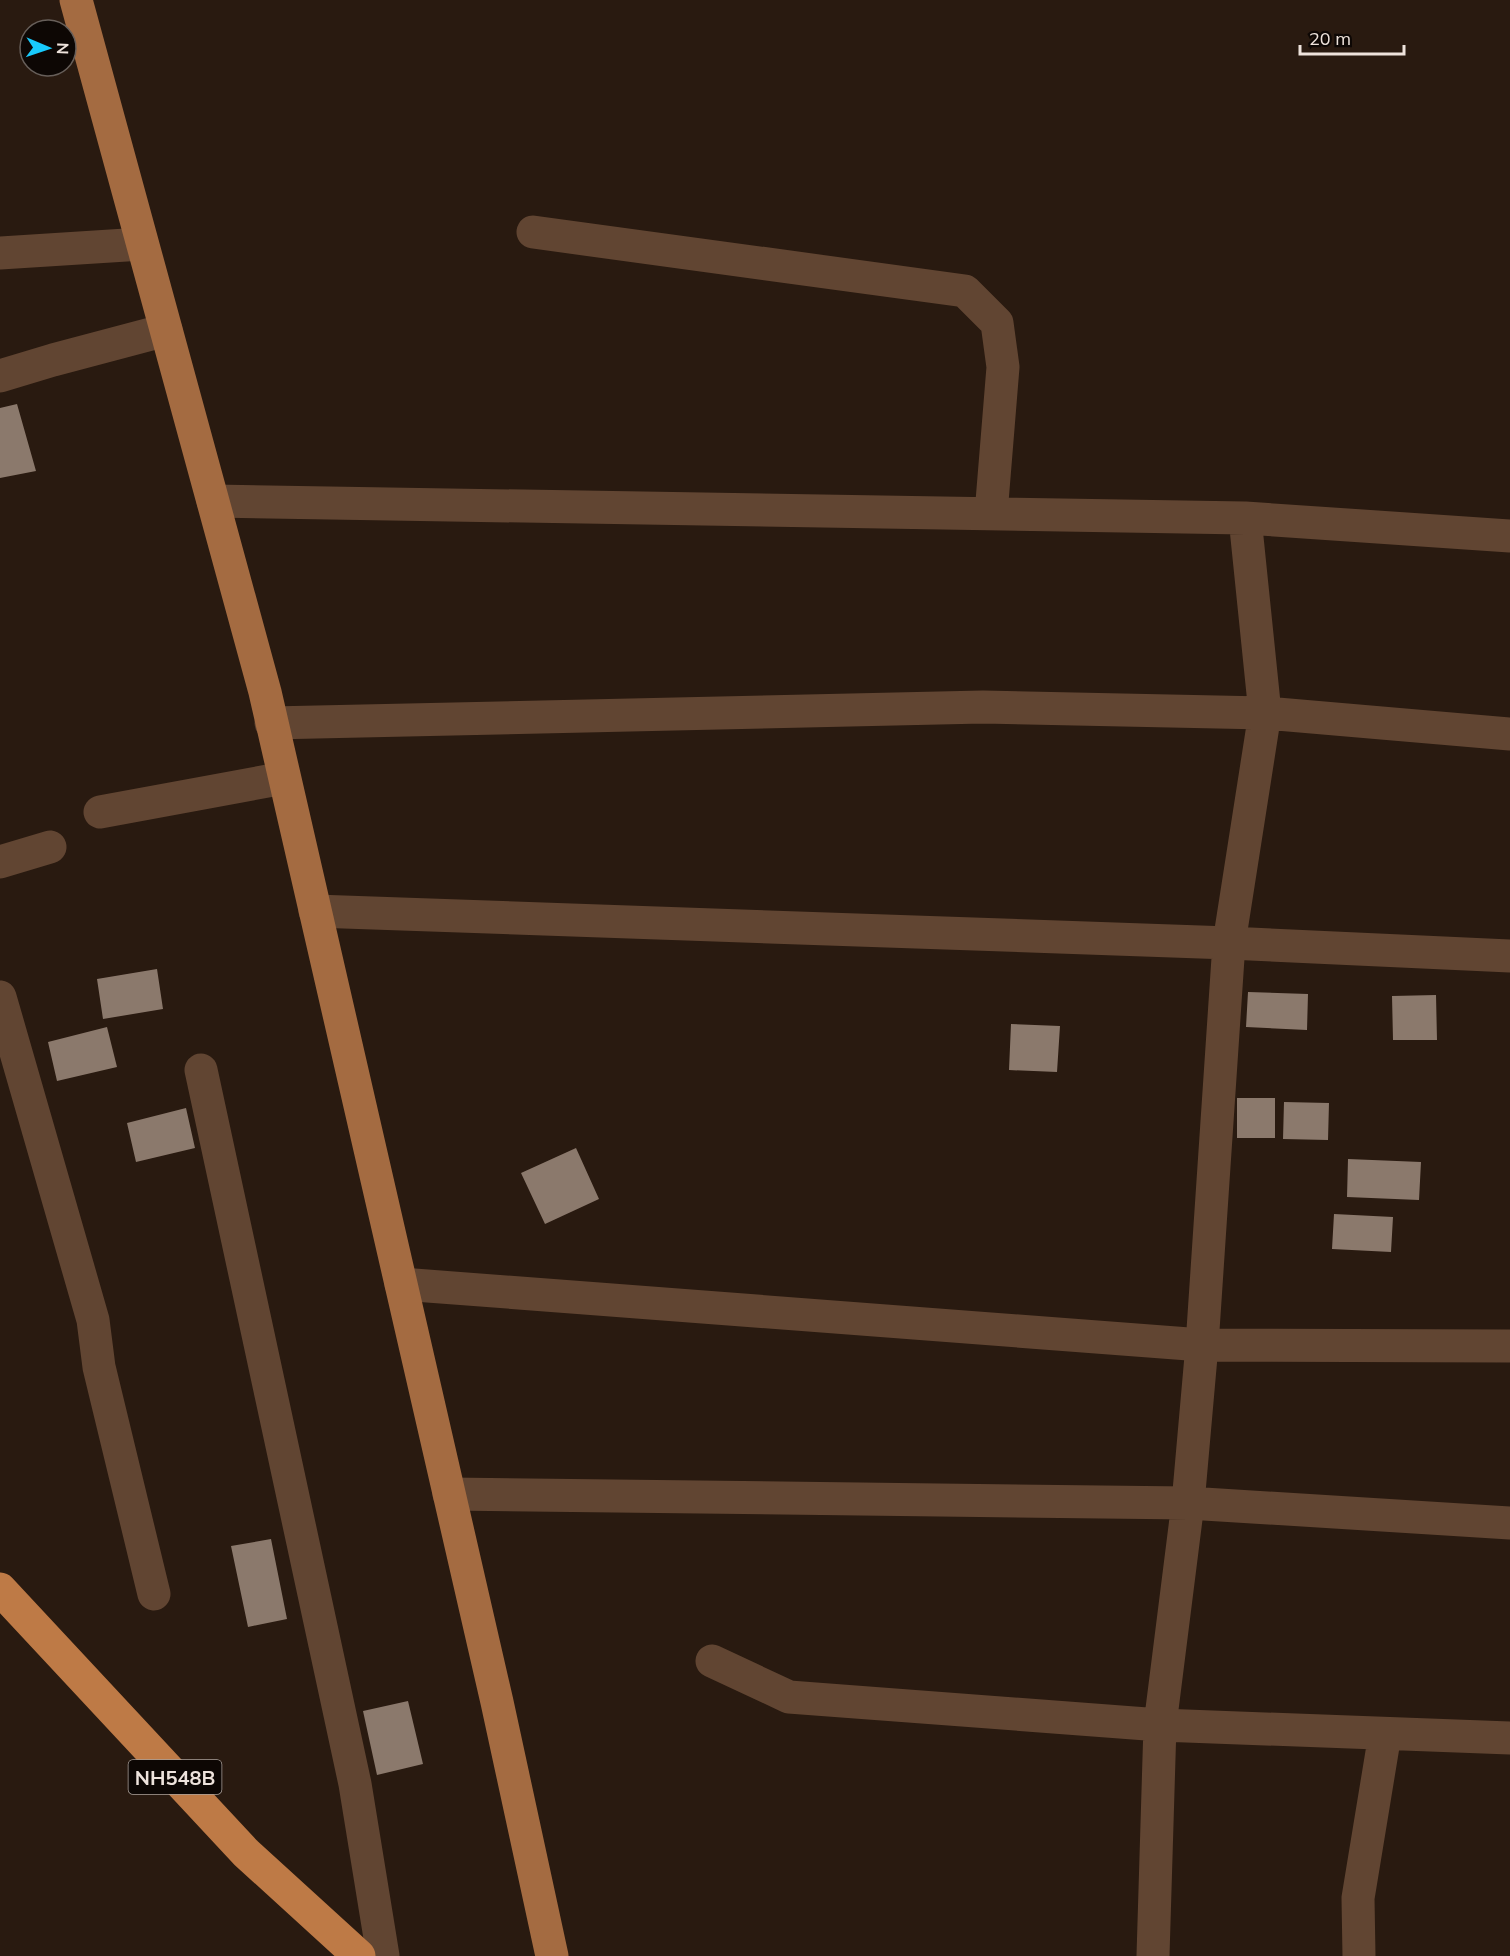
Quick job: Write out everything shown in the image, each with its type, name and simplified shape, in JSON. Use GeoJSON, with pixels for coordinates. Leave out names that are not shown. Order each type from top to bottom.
{"type":"FeatureCollection","features":[{"type":"Feature","properties":{"kind":"highway","name":"NH548B"},"geometry":{"type":"LineString","coordinates":[[0,1589],[246,1853],[359,1956]]}},
{"type":"Feature","properties":{"kind":"main road"},"geometry":{"type":"LineString","coordinates":[[76,0],[272,723],[497,1702],[552,1956]]}},
{"type":"Feature","properties":{"kind":"street"},"geometry":{"type":"LineString","coordinates":[[533,232],[965,291],[998,323],[1003,367],[991,514]]}},
{"type":"Feature","properties":{"kind":"street"},"geometry":{"type":"LineString","coordinates":[[0,253],[142,244]]}},
{"type":"Feature","properties":{"kind":"street"},"geometry":{"type":"LineString","coordinates":[[0,376],[166,330]]}},
{"type":"Feature","properties":{"kind":"street"},"geometry":{"type":"LineString","coordinates":[[213,501],[1245,518],[1510,536]]}},
{"type":"Feature","properties":{"kind":"street"},"geometry":{"type":"LineString","coordinates":[[1153,1956],[1160,1725],[1188,1503],[1202,1345],[1229,943],[1265,713],[1245,518]]}},
{"type":"Feature","properties":{"kind":"street"},"geometry":{"type":"LineString","coordinates":[[272,723],[983,707],[1265,713],[1510,734]]}},
{"type":"Feature","properties":{"kind":"street"},"geometry":{"type":"LineString","coordinates":[[100,812],[284,778]]}},
{"type":"Feature","properties":{"kind":"street"},"geometry":{"type":"LineString","coordinates":[[0,862],[50,847]]}},
{"type":"Feature","properties":{"kind":"street"},"geometry":{"type":"LineString","coordinates":[[315,911],[1229,943],[1510,956]]}},
{"type":"Feature","properties":{"kind":"street"},"geometry":{"type":"LineString","coordinates":[[0,997],[93,1320],[99,1367],[154,1594]]}},
{"type":"Feature","properties":{"kind":"street"},"geometry":{"type":"LineString","coordinates":[[201,1070],[356,1784],[383,1956]]}},
{"type":"Feature","properties":{"kind":"street"},"geometry":{"type":"LineString","coordinates":[[401,1284],[1202,1345],[1510,1346]]}},
{"type":"Feature","properties":{"kind":"street"},"geometry":{"type":"LineString","coordinates":[[449,1494],[1188,1503],[1510,1523]]}},
{"type":"Feature","properties":{"kind":"street"},"geometry":{"type":"LineString","coordinates":[[712,1661],[789,1697],[1160,1725],[1510,1738]]}},
{"type":"Feature","properties":{"kind":"street"},"geometry":{"type":"LineString","coordinates":[[1359,1956],[1358,1898],[1385,1734]]}},
{"type":"Feature","properties":{"kind":"building"},"geometry":{"type":"Polygon","coordinates":[[[17,404],[36,471],[0,478],[0,408],[17,404]]]}},
{"type":"Feature","properties":{"kind":"building"},"geometry":{"type":"Polygon","coordinates":[[[157,969],[163,1009],[103,1019],[97,979],[157,969]]]}},
{"type":"Feature","properties":{"kind":"building"},"geometry":{"type":"Polygon","coordinates":[[[1248,992],[1308,994],[1307,1030],[1246,1027],[1248,992]]]}},
{"type":"Feature","properties":{"kind":"building"},"geometry":{"type":"Polygon","coordinates":[[[1436,995],[1437,1040],[1393,1040],[1392,996],[1436,995]]]}},
{"type":"Feature","properties":{"kind":"building"},"geometry":{"type":"Polygon","coordinates":[[[1011,1024],[1060,1026],[1057,1072],[1009,1070],[1011,1024]]]}},
{"type":"Feature","properties":{"kind":"building"},"geometry":{"type":"Polygon","coordinates":[[[107,1027],[117,1067],[57,1081],[48,1042],[107,1027]]]}},
{"type":"Feature","properties":{"kind":"building"},"geometry":{"type":"Polygon","coordinates":[[[1237,1098],[1275,1098],[1275,1138],[1237,1138],[1237,1098]]]}},
{"type":"Feature","properties":{"kind":"building"},"geometry":{"type":"Polygon","coordinates":[[[1284,1102],[1329,1103],[1328,1140],[1283,1139],[1284,1102]]]}},
{"type":"Feature","properties":{"kind":"building"},"geometry":{"type":"Polygon","coordinates":[[[186,1108],[195,1148],[136,1162],[127,1123],[186,1108]]]}},
{"type":"Feature","properties":{"kind":"building"},"geometry":{"type":"Polygon","coordinates":[[[576,1148],[599,1199],[545,1224],[521,1173],[576,1148]]]}},
{"type":"Feature","properties":{"kind":"building"},"geometry":{"type":"Polygon","coordinates":[[[1348,1159],[1421,1162],[1419,1200],[1347,1197],[1348,1159]]]}},
{"type":"Feature","properties":{"kind":"building"},"geometry":{"type":"Polygon","coordinates":[[[1334,1214],[1393,1217],[1391,1252],[1332,1249],[1334,1214]]]}},
{"type":"Feature","properties":{"kind":"building"},"geometry":{"type":"Polygon","coordinates":[[[271,1539],[287,1619],[248,1627],[231,1546],[271,1539]]]}},
{"type":"Feature","properties":{"kind":"building"},"geometry":{"type":"Polygon","coordinates":[[[408,1701],[423,1764],[377,1775],[363,1711],[408,1701]]]}}]}
